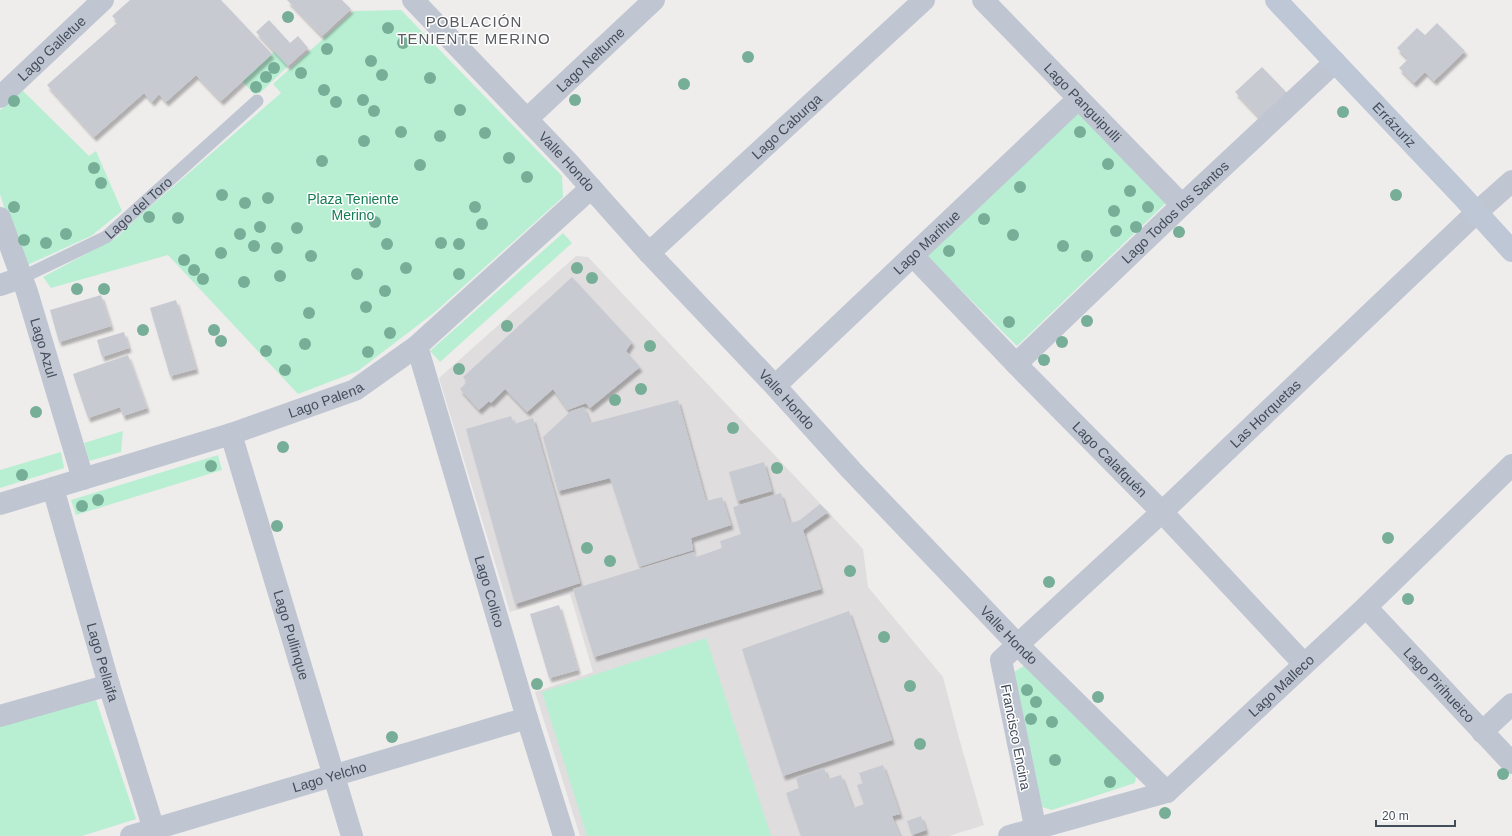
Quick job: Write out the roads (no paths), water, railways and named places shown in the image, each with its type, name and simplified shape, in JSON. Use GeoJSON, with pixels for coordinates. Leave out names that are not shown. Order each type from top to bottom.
{"type":"FeatureCollection","features":[{"type":"Feature","properties":{"kind":"street","name":"Lago Galletue"},"geometry":{"type":"LineString","coordinates":[[0,97],[104,0]]}},
{"type":"Feature","properties":{"kind":"street","name":"Valle Hondo"},"geometry":{"type":"LineString","coordinates":[[413,0],[591,188],[649,253],[775,386],[852,471],[1018,645],[1167,792]]}},
{"type":"Feature","properties":{"kind":"street","name":"Lago Neltume"},"geometry":{"type":"LineString","coordinates":[[527,120],[654,0]]}},
{"type":"Feature","properties":{"kind":"street","name":"Lago Caburga"},"geometry":{"type":"LineString","coordinates":[[649,253],[924,0]]}},
{"type":"Feature","properties":{"kind":"street","name":"Lago Panguipulli"},"geometry":{"type":"LineString","coordinates":[[983,0],[1182,205]]}},
{"type":"Feature","properties":{"kind":"street","name":"Errázuriz"},"geometry":{"type":"LineString","coordinates":[[1276,0],[1336,62],[1512,251]]}},
{"type":"Feature","properties":{"kind":"street","name":"Lago Todos los Santos"},"geometry":{"type":"LineString","coordinates":[[1016,364],[1182,205],[1336,62]]}},
{"type":"Feature","properties":{"kind":"street","name":"Lago Marihue"},"geometry":{"type":"LineString","coordinates":[[775,386],[1078,99]]}},
{"type":"Feature","properties":{"kind":"street","name":"Las Horquetas"},"geometry":{"type":"LineString","coordinates":[[1018,645],[1031,631],[1162,512],[1477,212],[1512,181]]}},
{"type":"Feature","properties":{"kind":"street","name":"Lago Palena"},"geometry":{"type":"LineString","coordinates":[[0,504],[231,434],[355,390],[417,346],[560,218],[591,188]]}},
{"type":"Feature","properties":{"kind":"street","name":"Lago Azul"},"geometry":{"type":"LineString","coordinates":[[0,218],[27,292],[83,479]]}},
{"type":"Feature","properties":{"kind":"street","name":"Lago Calafquén"},"geometry":{"type":"LineString","coordinates":[[913,256],[1016,364],[1162,512],[1304,664]]}},
{"type":"Feature","properties":{"kind":"street","name":"Lago del Toro"},"geometry":{"type":"LineString","coordinates":[[0,285],[21,278]]}},
{"type":"Feature","properties":{"kind":"street","name":"Lago Colico"},"geometry":{"type":"LineString","coordinates":[[417,346],[527,718],[564,836]]}},
{"type":"Feature","properties":{"kind":"street","name":"Lago Pullinque"},"geometry":{"type":"LineString","coordinates":[[231,434],[352,836]]}},
{"type":"Feature","properties":{"kind":"street","name":"Lago Malleco"},"geometry":{"type":"LineString","coordinates":[[1009,836],[1036,832],[1167,792],[1366,607],[1512,465]]}},
{"type":"Feature","properties":{"kind":"street","name":"Lago Pellaifa"},"geometry":{"type":"LineString","coordinates":[[53,488],[109,685],[155,833]]}},
{"type":"Feature","properties":{"kind":"street","name":"Lago Pirihueico"},"geometry":{"type":"LineString","coordinates":[[1366,607],[1512,763]]}},
{"type":"Feature","properties":{"kind":"street","name":"Francisco Encina"},"geometry":{"type":"LineString","coordinates":[[1018,645],[1001,660],[1036,832]]}},
{"type":"Feature","properties":{"kind":"street"},"geometry":{"type":"LineString","coordinates":[[0,716],[109,685]]}},
{"type":"Feature","properties":{"kind":"street"},"geometry":{"type":"LineString","coordinates":[[1482,732],[1512,704]]}},
{"type":"Feature","properties":{"kind":"street","name":"Lago Yelcho"},"geometry":{"type":"LineString","coordinates":[[131,836],[155,833],[334,776],[527,718]]}},
{"type":"Feature","properties":{"kind":"lane","name":"Lago del Toro"},"geometry":{"type":"LineString","coordinates":[[21,278],[106,237],[258,101]]}},
{"type":"Feature","properties":{"kind":"district","name":"POBLACIÓN TENIENTE MERINO"},"geometry":{"type":"Point","coordinates":[474,30]}},
{"type":"Feature","properties":{"kind":"park label","name":"Plaza Teniente Merino"},"geometry":{"type":"Point","coordinates":[353,208]}}]}
